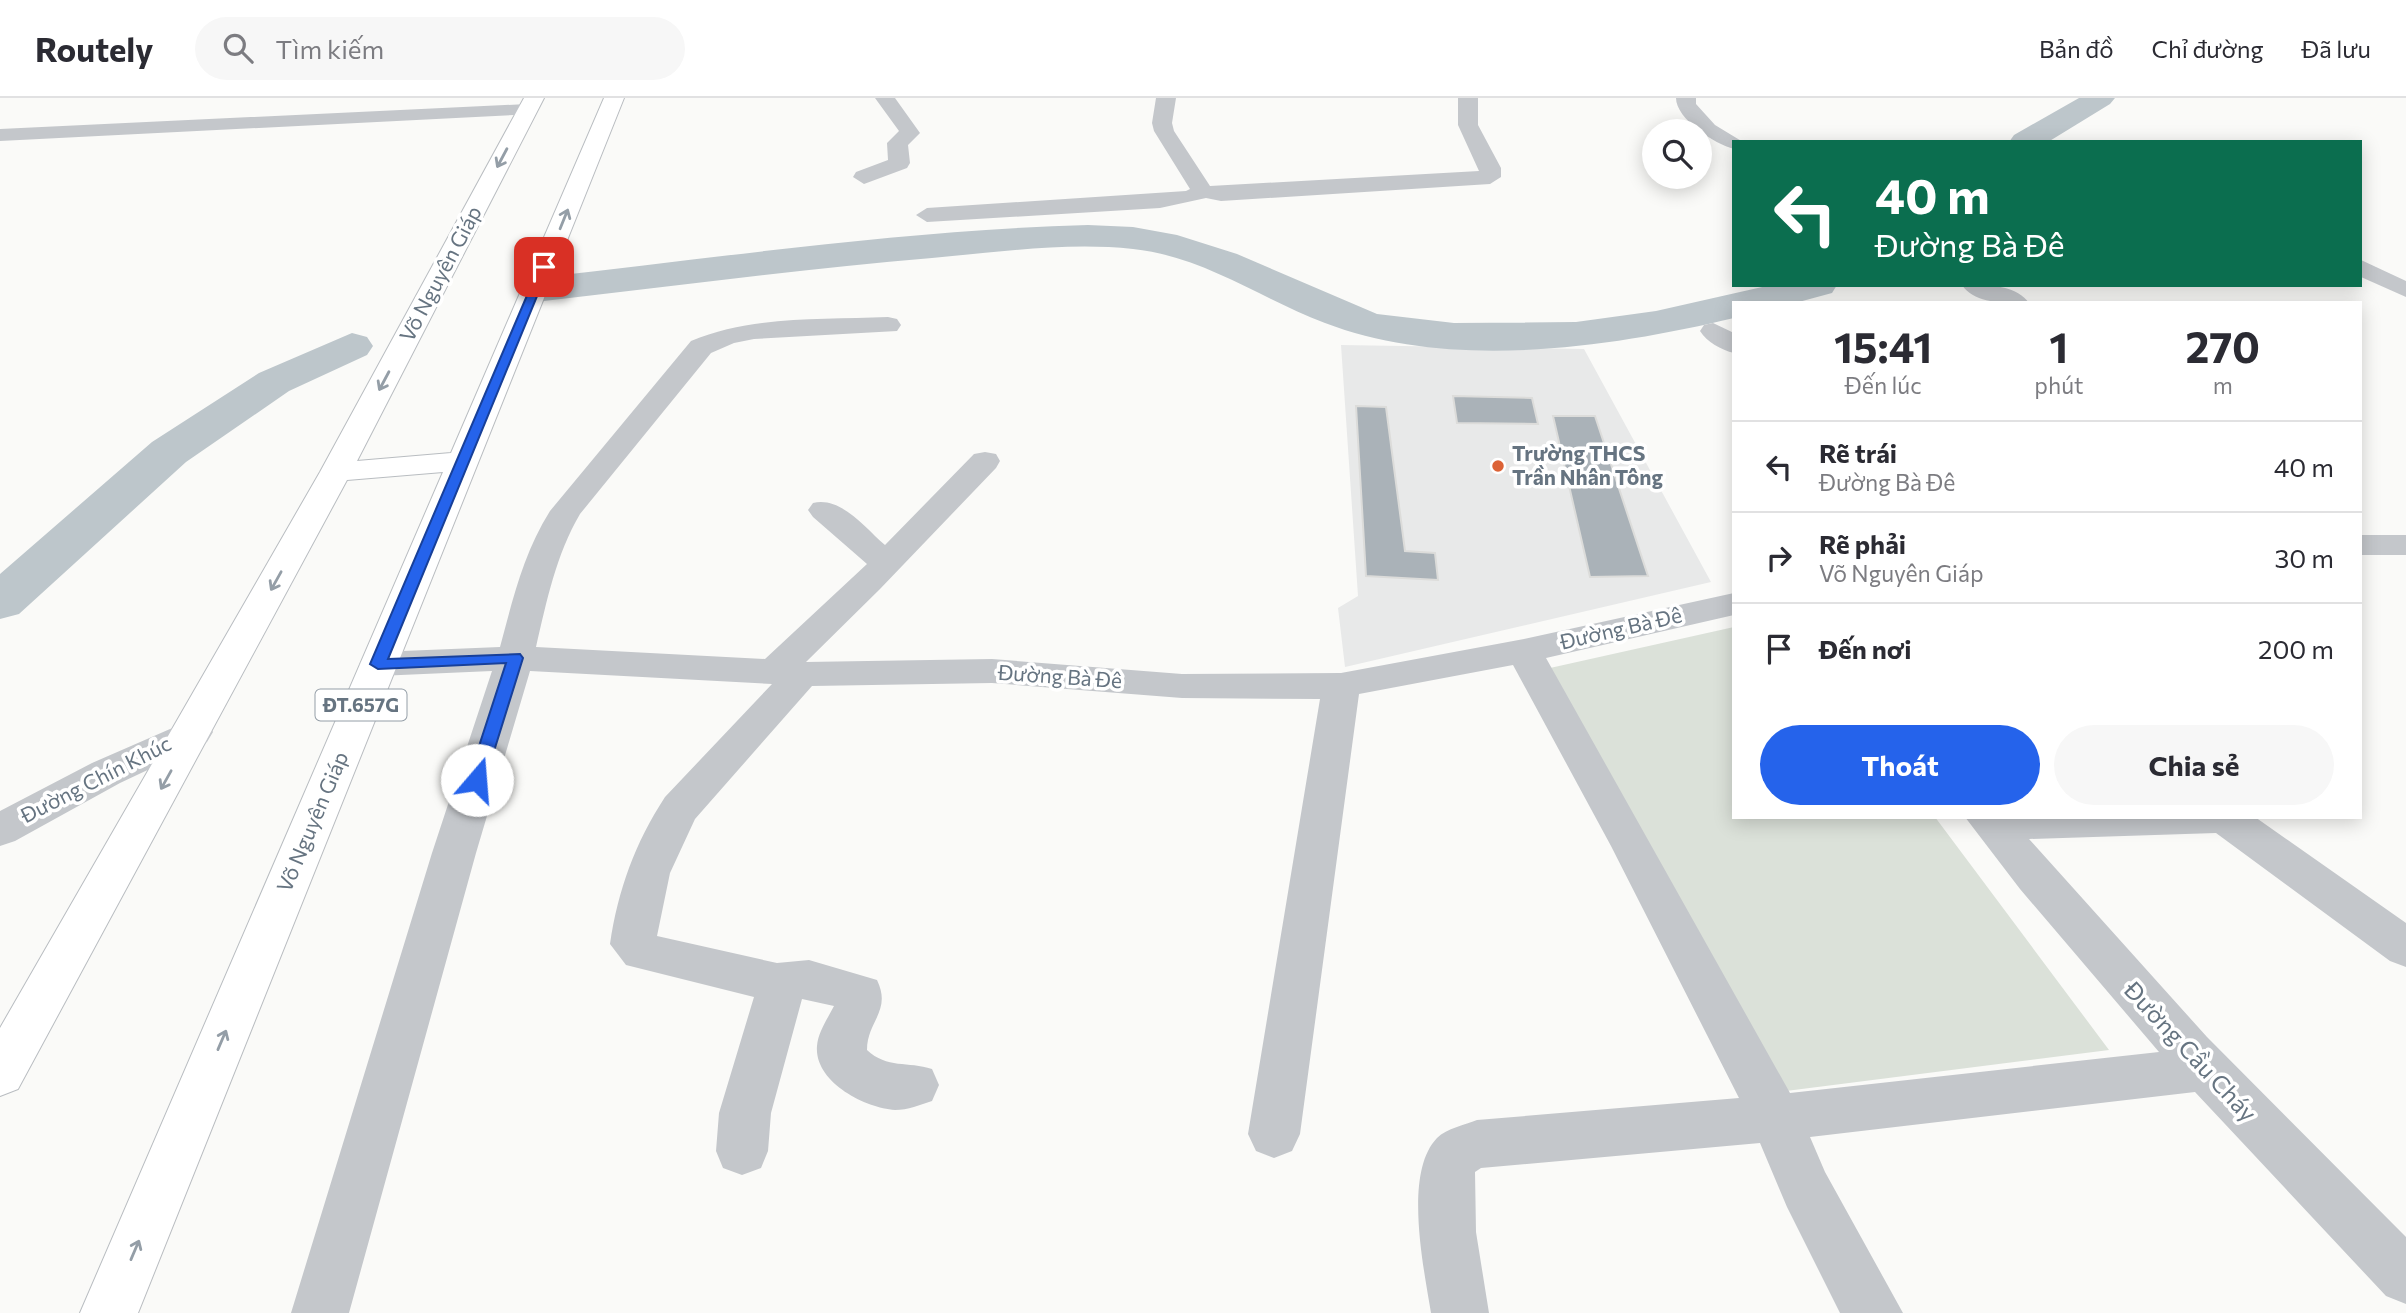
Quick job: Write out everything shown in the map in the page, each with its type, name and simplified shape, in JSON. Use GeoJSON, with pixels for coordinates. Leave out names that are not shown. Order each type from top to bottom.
{"type":"FeatureCollection","features":[{"type":"Feature","properties":{"kind":"main road","name":"Võ Nguyên Giáp"},"geometry":{"type":"LineString","coordinates":[[109,1313],[614,98]]}},
{"type":"Feature","properties":{"kind":"main road","name":"Võ Nguyên Giáp"},"geometry":{"type":"LineString","coordinates":[[0,1074],[336,472],[530,104]]}},
{"type":"Feature","properties":{"kind":"main road"},"geometry":{"type":"LineString","coordinates":[[336,472],[464,461]]}},
{"type":"Feature","properties":{"kind":"street"},"geometry":{"type":"LineString","coordinates":[[864,177],[899,163],[897,143],[910,133],[909,125],[892,111],[885,98]]}},
{"type":"Feature","properties":{"kind":"street"},"geometry":{"type":"LineString","coordinates":[[1166,98],[1162,123],[1164,131],[1203,191]]}},
{"type":"Feature","properties":{"kind":"street"},"geometry":{"type":"LineString","coordinates":[[927,215],[1160,201],[1191,197],[1203,191],[1269,192],[1490,177],[1490,168],[1468,125],[1468,98]]}},
{"type":"Feature","properties":{"kind":"street"},"geometry":{"type":"LineString","coordinates":[[1686,98],[1686,105],[1708,129],[1732,142]]}},
{"type":"Feature","properties":{"kind":"street"},"geometry":{"type":"LineString","coordinates":[[2,137],[530,104]]}},
{"type":"Feature","properties":{"kind":"street"},"geometry":{"type":"LineString","coordinates":[[2362,268],[2406,290]]}},
{"type":"Feature","properties":{"kind":"street"},"geometry":{"type":"LineString","coordinates":[[1979,287],[2011,301]]}},
{"type":"Feature","properties":{"kind":"street"},"geometry":{"type":"LineString","coordinates":[[320,1313],[454,853],[515,658],[538,568],[566,511],[701,347],[727,336],[754,331],[888,325]]}},
{"type":"Feature","properties":{"kind":"street"},"geometry":{"type":"LineString","coordinates":[[742,1151],[745,1112],[778,1002],[777,989],[764,978],[648,954],[634,944],[664,832],[680,808],[788,673],[886,562],[985,461]]}},
{"type":"Feature","properties":{"kind":"street"},"geometry":{"type":"LineString","coordinates":[[824,510],[886,562]]}},
{"type":"Feature","properties":{"kind":"street"},"geometry":{"type":"LineString","coordinates":[[2362,545],[2406,545]]}},
{"type":"Feature","properties":{"kind":"street","name":"Đường Bà Đê"},"geometry":{"type":"LineString","coordinates":[[378,664],[515,658],[705,666],[788,673],[992,671],[1182,686],[1279,688],[1341,685],[1524,651],[1732,604]]}},
{"type":"Feature","properties":{"kind":"street"},"geometry":{"type":"LineString","coordinates":[[1524,651],[1632,846],[1776,1118],[1806,1189],[1863,1298],[1874,1313]]}},
{"type":"Feature","properties":{"kind":"street"},"geometry":{"type":"LineString","coordinates":[[1273,1134],[1341,685]]}},
{"type":"Feature","properties":{"kind":"street","name":"Đường Chín Khúc"},"geometry":{"type":"LineString","coordinates":[[0,830],[94,779],[193,732]]}},
{"type":"Feature","properties":{"kind":"street"},"geometry":{"type":"LineString","coordinates":[[1989,821],[2147,819]]}},
{"type":"Feature","properties":{"kind":"street"},"geometry":{"type":"LineString","coordinates":[[2227,819],[2406,948]]}},
{"type":"Feature","properties":{"kind":"street","name":"Đường Cầu Cháy"},"geometry":{"type":"LineString","coordinates":[[1989,821],[2124,983],[2203,1069],[2406,1276]]}},
{"type":"Feature","properties":{"kind":"street"},"geometry":{"type":"LineString","coordinates":[[771,983],[808,979],[860,994],[861,1001],[844,1037],[842,1050],[847,1063],[858,1074],[890,1090],[914,1085]]}},
{"type":"Feature","properties":{"kind":"street"},"geometry":{"type":"LineString","coordinates":[[1460,1313],[1450,1248],[1447,1169],[1453,1157],[1477,1144],[1776,1118],[2203,1069]]}},
{"type":"Feature","properties":{"kind":"shaded area","name":"Trường THCS Trần Nhân Tông"},"geometry":{"type":"Polygon","coordinates":[[[1341,345],[1584,349],[1711,582],[1345,667],[1338,608],[1358,596],[1341,345]]]}},
{"type":"Feature","properties":{"kind":"shaded area"},"geometry":{"type":"Polygon","coordinates":[[[1732,627],[1732,819],[1936,819],[2109,1050],[1786,1091],[1550,668],[1732,627]]]}},
{"type":"Feature","properties":{"kind":"building"},"geometry":{"type":"Polygon","coordinates":[[[1453,396],[1532,398],[1538,424],[1457,423],[1453,396]]]}},
{"type":"Feature","properties":{"kind":"building"},"geometry":{"type":"Polygon","coordinates":[[[1356,406],[1386,407],[1405,551],[1435,553],[1438,580],[1366,576],[1356,406]]]}},
{"type":"Feature","properties":{"kind":"building"},"geometry":{"type":"Polygon","coordinates":[[[1553,416],[1595,416],[1648,576],[1590,577],[1553,416]]]}},
{"type":"Feature","properties":{"kind":"waterway"},"geometry":{"type":"LineString","coordinates":[[2028,140],[2100,98]]}},
{"type":"Feature","properties":{"kind":"waterway"},"geometry":{"type":"LineString","coordinates":[[544,289],[900,249],[1088,236],[1164,242],[1223,262],[1337,314],[1366,324],[1454,336],[1535,337],[1616,330],[1732,306]]}},
{"type":"Feature","properties":{"kind":"waterway"},"geometry":{"type":"LineString","coordinates":[[1756,301],[1810,287]]}},
{"type":"Feature","properties":{"kind":"waterway"},"geometry":{"type":"LineString","coordinates":[[0,602],[169,452],[274,382],[352,346]]}},
{"type":"Feature","properties":{"kind":"place","name":"Trường THCS Trần Nhân Tông"},"geometry":{"type":"Point","coordinates":[1498,466]}},
{"type":"Feature","properties":{"kind":"route"},"geometry":{"type":"LineString","coordinates":[[477,780],[515,658],[378,664],[544,267]]}}]}
